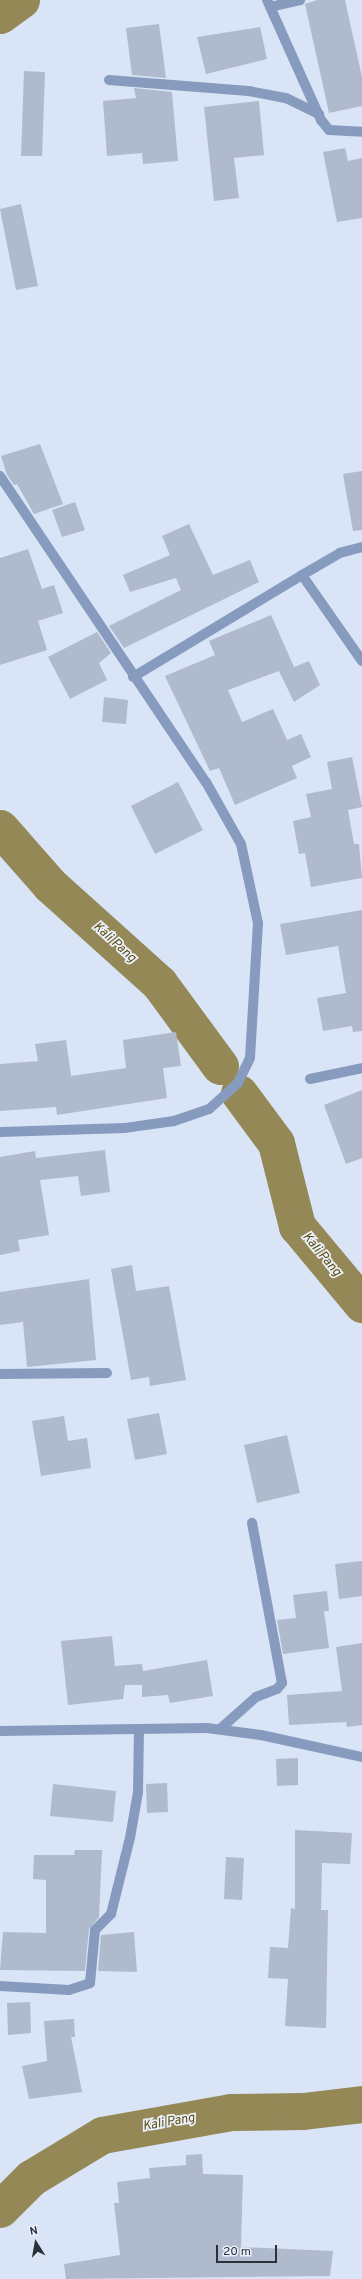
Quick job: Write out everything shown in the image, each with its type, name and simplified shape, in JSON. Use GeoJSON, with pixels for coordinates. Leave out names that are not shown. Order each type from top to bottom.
{"type":"FeatureCollection","features":[{"type":"Feature","properties":{"kind":"street"},"geometry":{"type":"LineString","coordinates":[[300,0],[268,4],[319,114],[329,130],[362,132]]}},
{"type":"Feature","properties":{"kind":"street"},"geometry":{"type":"LineString","coordinates":[[109,80],[249,91],[286,98],[319,114]]}},
{"type":"Feature","properties":{"kind":"street"},"geometry":{"type":"LineString","coordinates":[[0,476],[133,677],[206,782],[241,844],[258,923],[250,1058],[238,1083],[209,1109],[174,1121],[126,1128],[0,1132]]}},
{"type":"Feature","properties":{"kind":"street"},"geometry":{"type":"LineString","coordinates":[[133,677],[340,553],[362,547]]}},
{"type":"Feature","properties":{"kind":"street"},"geometry":{"type":"LineString","coordinates":[[302,575],[362,661]]}},
{"type":"Feature","properties":{"kind":"street"},"geometry":{"type":"LineString","coordinates":[[310,1078],[362,1068]]}},
{"type":"Feature","properties":{"kind":"street"},"geometry":{"type":"LineString","coordinates":[[0,1374],[107,1373]]}},
{"type":"Feature","properties":{"kind":"street"},"geometry":{"type":"LineString","coordinates":[[220,1729],[256,1697],[277,1689],[282,1683],[252,1523]]}},
{"type":"Feature","properties":{"kind":"street"},"geometry":{"type":"LineString","coordinates":[[0,1986],[70,1990],[90,1983],[95,1930],[111,1914],[130,1838],[138,1792],[139,1729]]}},
{"type":"Feature","properties":{"kind":"street"},"geometry":{"type":"LineString","coordinates":[[0,1731],[220,1729],[362,1757]]}},
{"type":"Feature","properties":{"kind":"building"},"geometry":{"type":"Polygon","coordinates":[[[317,0],[345,0],[362,77],[362,106],[329,113],[305,4],[317,0]]]}},
{"type":"Feature","properties":{"kind":"building"},"geometry":{"type":"Polygon","coordinates":[[[159,24],[166,78],[132,75],[126,28],[159,24]]]}},
{"type":"Feature","properties":{"kind":"building"},"geometry":{"type":"Polygon","coordinates":[[[260,27],[267,59],[206,74],[197,37],[260,27]]]}},
{"type":"Feature","properties":{"kind":"building"},"geometry":{"type":"Polygon","coordinates":[[[24,71],[45,72],[42,156],[21,156],[24,71]]]}},
{"type":"Feature","properties":{"kind":"building"},"geometry":{"type":"Polygon","coordinates":[[[134,88],[172,92],[178,161],[143,164],[142,153],[107,156],[103,101],[136,98],[134,88]]]}},
{"type":"Feature","properties":{"kind":"building"},"geometry":{"type":"Polygon","coordinates":[[[259,101],[264,155],[234,158],[239,198],[214,201],[204,107],[259,101]]]}},
{"type":"Feature","properties":{"kind":"building"},"geometry":{"type":"Polygon","coordinates":[[[345,148],[348,161],[362,158],[362,218],[337,222],[323,152],[345,148]]]}},
{"type":"Feature","properties":{"kind":"building"},"geometry":{"type":"Polygon","coordinates":[[[21,204],[38,286],[16,290],[0,209],[21,204]]]}},
{"type":"Feature","properties":{"kind":"building"},"geometry":{"type":"Polygon","coordinates":[[[40,444],[63,504],[34,514],[17,484],[14,485],[7,475],[1,456],[40,444]]]}},
{"type":"Feature","properties":{"kind":"building"},"geometry":{"type":"Polygon","coordinates":[[[362,471],[362,530],[353,531],[343,474],[362,471]]]}},
{"type":"Feature","properties":{"kind":"building"},"geometry":{"type":"Polygon","coordinates":[[[75,502],[85,530],[62,537],[52,510],[75,502]]]}},
{"type":"Feature","properties":{"kind":"building"},"geometry":{"type":"Polygon","coordinates":[[[189,524],[213,575],[250,560],[259,582],[124,648],[109,626],[181,590],[176,578],[130,592],[123,575],[170,555],[162,536],[189,524]]]}},
{"type":"Feature","properties":{"kind":"building"},"geometry":{"type":"Polygon","coordinates":[[[28,549],[42,589],[54,585],[63,613],[38,621],[47,650],[0,665],[0,558],[28,549]]]}},
{"type":"Feature","properties":{"kind":"building"},"geometry":{"type":"Polygon","coordinates":[[[271,615],[294,667],[309,661],[320,685],[294,702],[279,671],[228,690],[242,722],[273,709],[287,740],[301,734],[311,757],[292,766],[297,778],[235,805],[219,768],[210,771],[165,676],[215,655],[209,641],[271,615]]]}},
{"type":"Feature","properties":{"kind":"building"},"geometry":{"type":"Polygon","coordinates":[[[97,632],[111,653],[99,663],[107,680],[70,699],[48,657],[97,632]]]}},
{"type":"Feature","properties":{"kind":"building"},"geometry":{"type":"Polygon","coordinates":[[[104,697],[128,700],[126,724],[102,722],[104,697]]]}},
{"type":"Feature","properties":{"kind":"building"},"geometry":{"type":"Polygon","coordinates":[[[352,757],[362,807],[348,810],[354,844],[359,844],[362,878],[311,887],[305,853],[299,854],[293,821],[311,817],[306,794],[332,789],[327,762],[352,757]]]}},
{"type":"Feature","properties":{"kind":"building"},"geometry":{"type":"Polygon","coordinates":[[[178,782],[203,830],[155,854],[131,806],[178,782]]]}},
{"type":"Feature","properties":{"kind":"building"},"geometry":{"type":"Polygon","coordinates":[[[362,910],[362,1031],[353,1032],[352,1026],[323,1031],[317,998],[346,993],[338,946],[286,955],[280,924],[362,910]]]}},
{"type":"Feature","properties":{"kind":"building"},"geometry":{"type":"Polygon","coordinates":[[[176,1032],[181,1066],[163,1068],[167,1098],[57,1115],[56,1107],[0,1111],[0,1064],[38,1061],[35,1044],[66,1040],[71,1076],[126,1068],[123,1040],[176,1032]]]}},
{"type":"Feature","properties":{"kind":"building"},"geometry":{"type":"Polygon","coordinates":[[[362,1090],[362,1158],[346,1164],[324,1105],[362,1090]]]}},
{"type":"Feature","properties":{"kind":"building"},"geometry":{"type":"Polygon","coordinates":[[[105,1150],[110,1192],[81,1196],[78,1176],[40,1180],[49,1235],[18,1240],[20,1251],[0,1255],[0,1157],[35,1151],[36,1158],[105,1150]]]}},
{"type":"Feature","properties":{"kind":"building"},"geometry":{"type":"Polygon","coordinates":[[[132,1265],[136,1291],[169,1286],[186,1380],[150,1386],[149,1377],[131,1380],[111,1269],[132,1265]]]}},
{"type":"Feature","properties":{"kind":"building"},"geometry":{"type":"Polygon","coordinates":[[[89,1279],[96,1360],[27,1367],[23,1322],[0,1325],[0,1292],[89,1279]]]}},
{"type":"Feature","properties":{"kind":"building"},"geometry":{"type":"Polygon","coordinates":[[[159,1413],[167,1454],[135,1460],[127,1419],[159,1413]]]}},
{"type":"Feature","properties":{"kind":"building"},"geometry":{"type":"Polygon","coordinates":[[[64,1416],[68,1441],[87,1438],[91,1468],[41,1476],[32,1421],[64,1416]]]}},
{"type":"Feature","properties":{"kind":"building"},"geometry":{"type":"Polygon","coordinates":[[[287,1435],[300,1493],[257,1503],[244,1445],[287,1435]]]}},
{"type":"Feature","properties":{"kind":"building"},"geometry":{"type":"Polygon","coordinates":[[[362,1561],[362,1596],[339,1599],[335,1564],[362,1561]]]}},
{"type":"Feature","properties":{"kind":"building"},"geometry":{"type":"Polygon","coordinates":[[[327,1591],[329,1611],[324,1611],[329,1648],[283,1654],[277,1620],[296,1618],[293,1595],[327,1591]]]}},
{"type":"Feature","properties":{"kind":"building"},"geometry":{"type":"Polygon","coordinates":[[[112,1636],[115,1666],[142,1664],[143,1671],[207,1660],[213,1696],[170,1703],[168,1695],[142,1697],[142,1685],[125,1685],[123,1699],[68,1705],[61,1641],[112,1636]]]}},
{"type":"Feature","properties":{"kind":"building"},"geometry":{"type":"Polygon","coordinates":[[[362,1643],[362,1725],[347,1727],[346,1722],[289,1725],[287,1695],[342,1691],[336,1647],[362,1643]]]}},
{"type":"Feature","properties":{"kind":"building"},"geometry":{"type":"Polygon","coordinates":[[[298,1758],[298,1785],[277,1786],[276,1759],[298,1758]]]}},
{"type":"Feature","properties":{"kind":"building"},"geometry":{"type":"Polygon","coordinates":[[[167,1783],[168,1812],[147,1813],[146,1784],[167,1783]]]}},
{"type":"Feature","properties":{"kind":"building"},"geometry":{"type":"Polygon","coordinates":[[[53,1784],[116,1791],[113,1822],[50,1816],[53,1784]]]}},
{"type":"Feature","properties":{"kind":"building"},"geometry":{"type":"Polygon","coordinates":[[[295,1830],[352,1833],[350,1864],[322,1863],[321,1910],[328,1910],[326,2028],[285,2026],[288,1979],[268,1978],[270,1947],[288,1948],[291,1908],[295,1909],[295,1830]]]}},
{"type":"Feature","properties":{"kind":"building"},"geometry":{"type":"Polygon","coordinates":[[[75,1850],[102,1850],[99,1917],[89,1929],[85,1971],[0,1970],[3,1932],[46,1933],[46,1880],[33,1879],[34,1855],[74,1855],[75,1850]]]}},
{"type":"Feature","properties":{"kind":"building"},"geometry":{"type":"Polygon","coordinates":[[[226,1857],[244,1858],[242,1900],[224,1899],[226,1857]]]}},
{"type":"Feature","properties":{"kind":"building"},"geometry":{"type":"Polygon","coordinates":[[[134,1932],[137,1972],[98,1971],[101,1935],[134,1932]]]}},
{"type":"Feature","properties":{"kind":"building"},"geometry":{"type":"Polygon","coordinates":[[[30,2002],[31,2033],[8,2035],[7,2003],[30,2002]]]}},
{"type":"Feature","properties":{"kind":"building"},"geometry":{"type":"Polygon","coordinates":[[[74,2019],[75,2037],[71,2037],[82,2092],[29,2099],[22,2066],[47,2061],[44,2021],[74,2019]]]}},
{"type":"Feature","properties":{"kind":"building"},"geometry":{"type":"Polygon","coordinates":[[[202,2154],[203,2174],[243,2175],[241,2247],[333,2251],[330,2276],[66,2279],[64,2264],[120,2255],[114,2203],[119,2203],[117,2182],[150,2178],[149,2168],[186,2165],[186,2155],[202,2154]]]}},
{"type":"Feature","properties":{"kind":"waterway","name":"Kali Pang"},"geometry":{"type":"LineString","coordinates":[[0,15],[21,0]]}},
{"type":"Feature","properties":{"kind":"waterway","name":"Kali Pang"},"geometry":{"type":"LineString","coordinates":[[0,828],[50,885],[159,983],[220,1066]]}},
{"type":"Feature","properties":{"kind":"waterway","name":"Kali Pang"},"geometry":{"type":"LineString","coordinates":[[239,1093],[276,1143],[297,1226],[362,1304]]}},
{"type":"Feature","properties":{"kind":"waterway","name":"Kali Pang"},"geometry":{"type":"LineString","coordinates":[[0,2209],[31,2178],[102,2135],[231,2112],[303,2111],[362,2104]]}}]}
